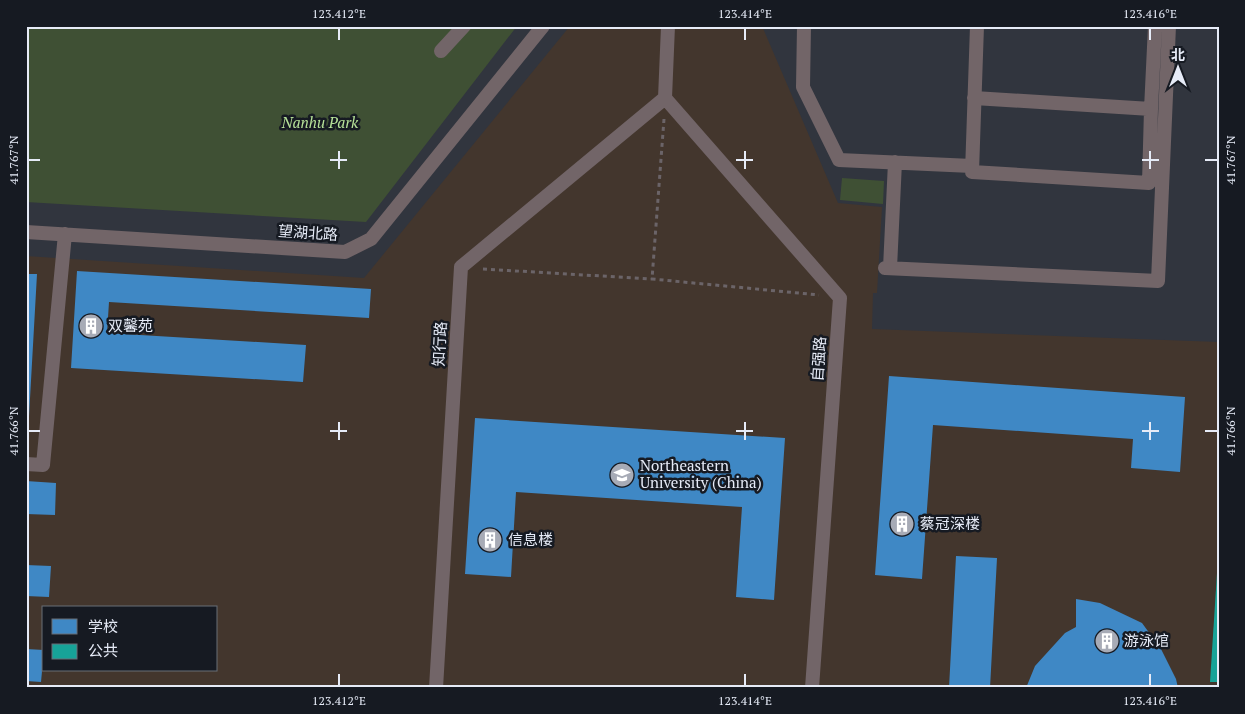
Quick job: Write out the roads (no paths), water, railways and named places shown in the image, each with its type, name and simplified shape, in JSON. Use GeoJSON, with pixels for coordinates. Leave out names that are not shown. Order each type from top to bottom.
{"type":"FeatureCollection","features":[{"type":"Feature","properties":{"kind":"street"},"geometry":{"type":"LineString","coordinates":[[441,51],[464,26]]}},
{"type":"Feature","properties":{"kind":"street","name":"望湖北路"},"geometry":{"type":"LineString","coordinates":[[26,232],[345,252],[372,239],[543,26]]}},
{"type":"Feature","properties":{"kind":"street"},"geometry":{"type":"LineString","coordinates":[[665,98],[668,26]]}},
{"type":"Feature","properties":{"kind":"street"},"geometry":{"type":"LineString","coordinates":[[804,26],[803,87],[838,160],[972,166]]}},
{"type":"Feature","properties":{"kind":"street"},"geometry":{"type":"LineString","coordinates":[[977,26],[972,172],[1149,183],[1155,26]]}},
{"type":"Feature","properties":{"kind":"street"},"geometry":{"type":"LineString","coordinates":[[895,162],[888,268],[1158,281],[1169,26]]}},
{"type":"Feature","properties":{"kind":"street","name":"知行路"},"geometry":{"type":"LineString","coordinates":[[436,688],[461,267],[665,98]]}},
{"type":"Feature","properties":{"kind":"street","name":"自强路"},"geometry":{"type":"LineString","coordinates":[[665,98],[840,298],[812,688]]}},
{"type":"Feature","properties":{"kind":"street"},"geometry":{"type":"LineString","coordinates":[[974,98],[1151,109]]}},
{"type":"Feature","properties":{"kind":"street"},"geometry":{"type":"LineString","coordinates":[[26,464],[43,465],[65,234]]}},
{"type":"Feature","properties":{"kind":"place","name":"双馨苑"},"geometry":{"type":"Point","coordinates":[91,326]}},
{"type":"Feature","properties":{"kind":"place","name":"Northeastern University (China)"},"geometry":{"type":"Point","coordinates":[622,475]}},
{"type":"Feature","properties":{"kind":"place","name":"蔡冠深楼"},"geometry":{"type":"Point","coordinates":[902,524]}},
{"type":"Feature","properties":{"kind":"place","name":"信息楼"},"geometry":{"type":"Point","coordinates":[490,540]}},
{"type":"Feature","properties":{"kind":"place","name":"游泳馆"},"geometry":{"type":"Point","coordinates":[1107,641]}},
{"type":"Feature","properties":{"kind":"park label","name":"Nanhu Park"},"geometry":{"type":"Point","coordinates":[320,123]}}]}
